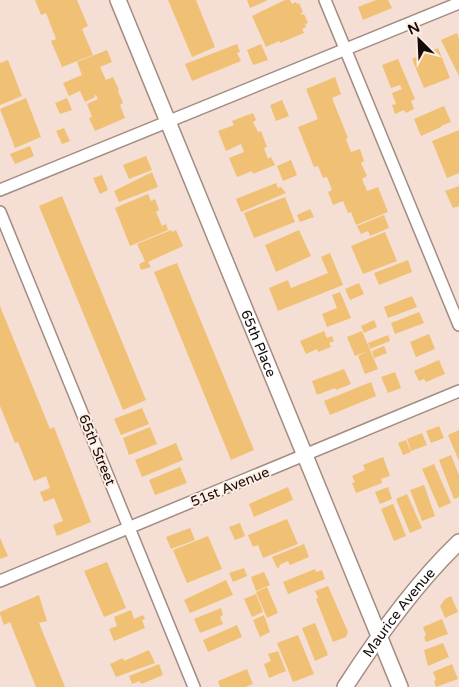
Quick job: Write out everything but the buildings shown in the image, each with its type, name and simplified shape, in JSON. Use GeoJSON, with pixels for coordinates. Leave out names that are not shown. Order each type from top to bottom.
{"type":"FeatureCollection","features":[{"type":"Feature","properties":{"kind":"street","name":"65th Place"},"geometry":{"type":"LineString","coordinates":[[118,0],[400,687]]}},
{"type":"Feature","properties":{"kind":"street"},"geometry":{"type":"LineString","coordinates":[[325,0],[459,325]]}},
{"type":"Feature","properties":{"kind":"street"},"geometry":{"type":"LineString","coordinates":[[0,190],[459,3]]}},
{"type":"Feature","properties":{"kind":"street","name":"65th Street"},"geometry":{"type":"LineString","coordinates":[[0,212],[194,687]]}},
{"type":"Feature","properties":{"kind":"street","name":"51st Avenue"},"geometry":{"type":"LineString","coordinates":[[0,581],[306,456],[459,391]]}},
{"type":"Feature","properties":{"kind":"street","name":"Maurice Avenue"},"geometry":{"type":"LineString","coordinates":[[345,687],[420,584],[459,542]]}}]}
